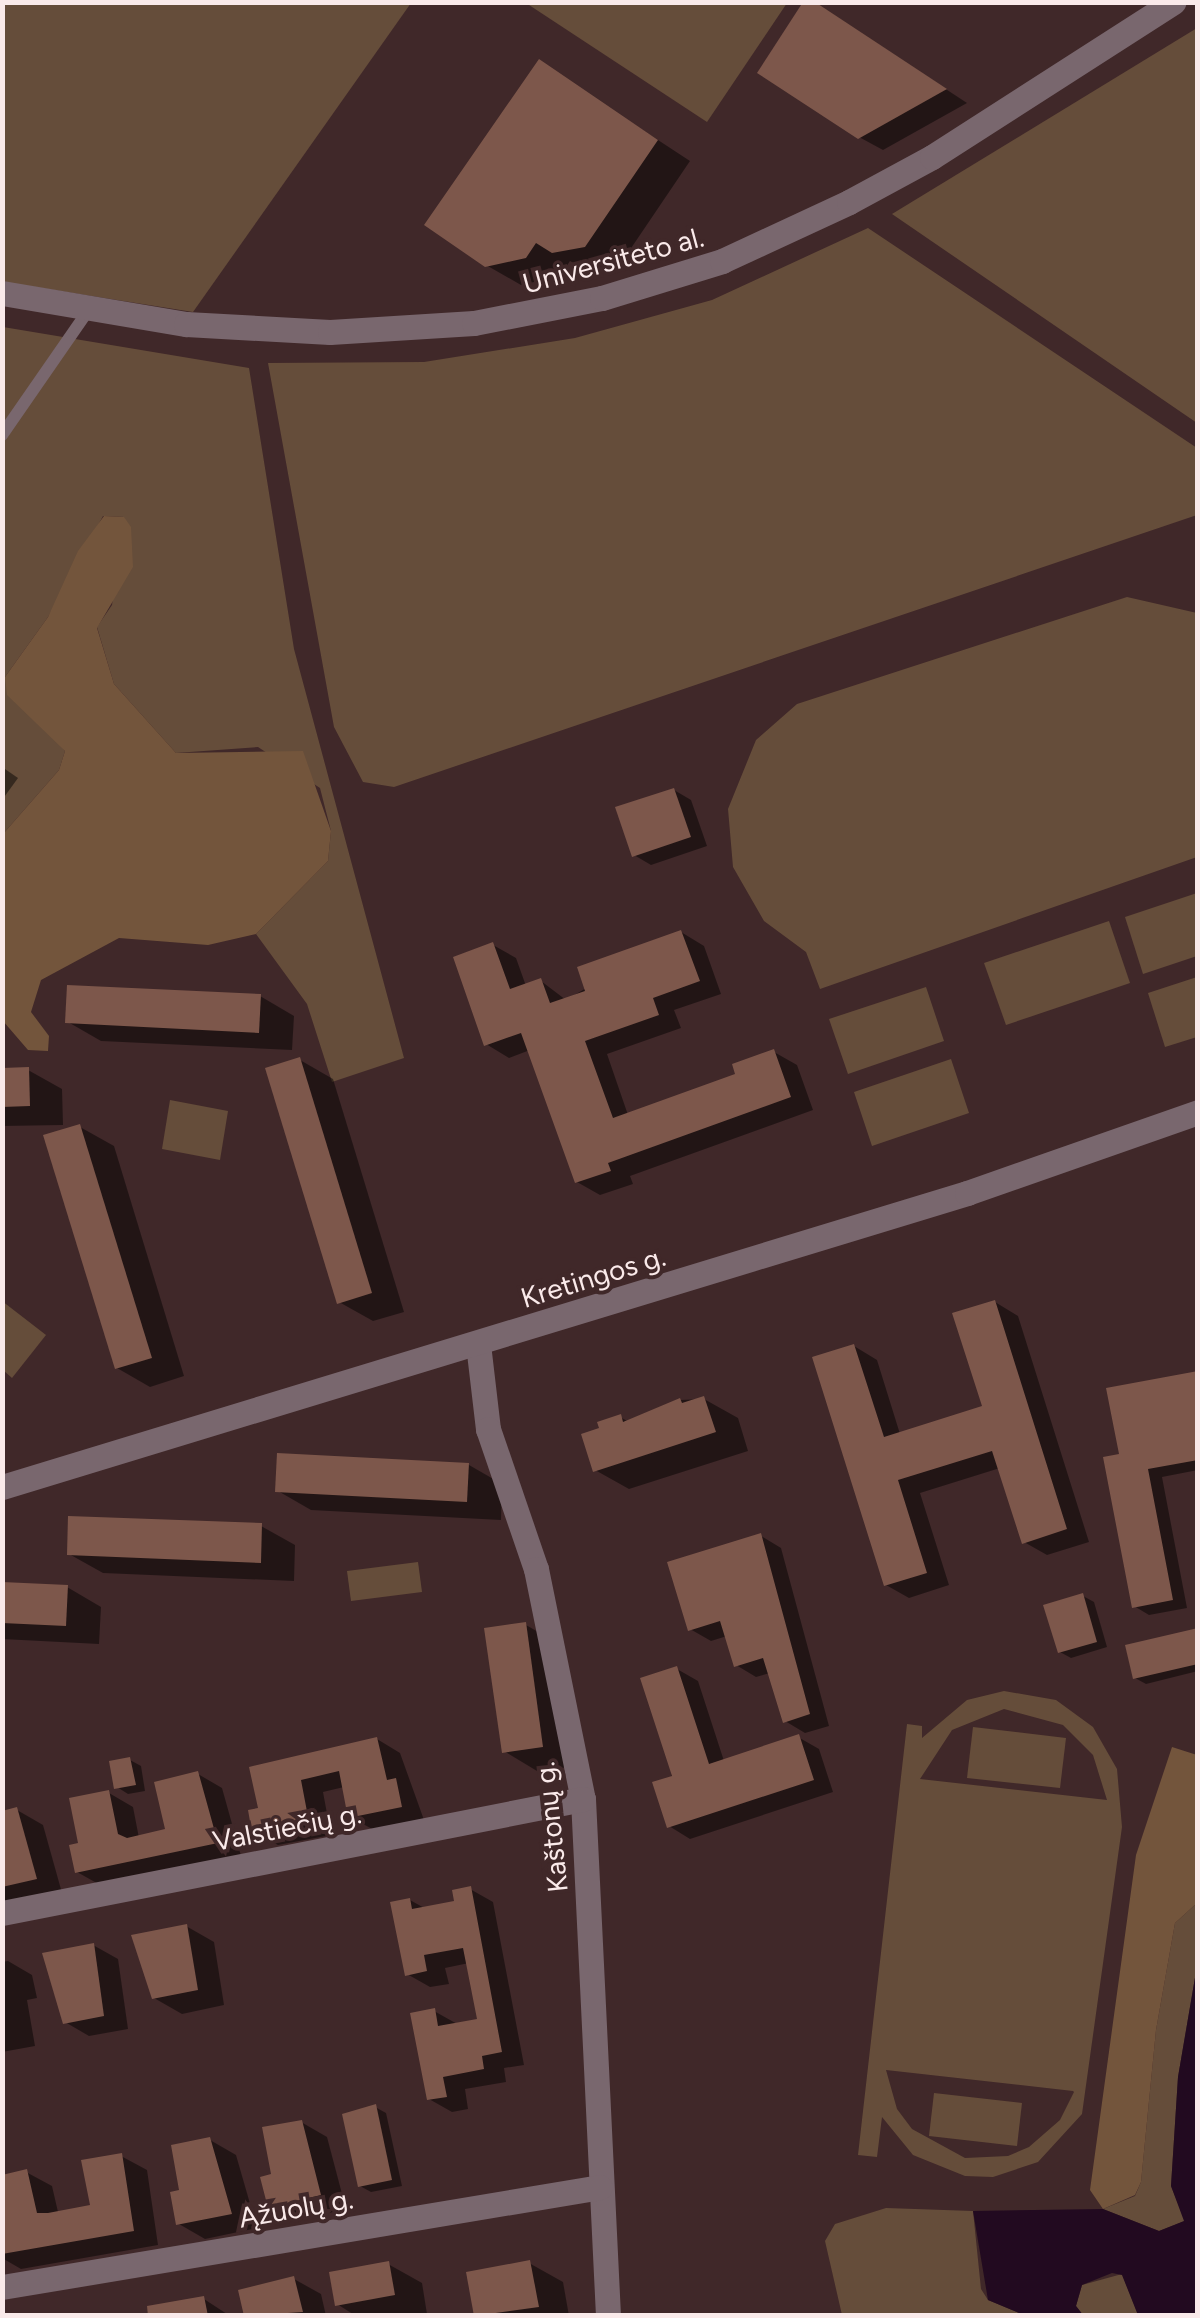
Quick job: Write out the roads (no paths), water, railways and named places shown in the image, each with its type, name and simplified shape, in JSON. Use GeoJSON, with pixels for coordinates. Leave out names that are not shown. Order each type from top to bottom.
{"type":"FeatureCollection","features":[{"type":"Feature","properties":{"kind":"street","name":"Universiteto al."},"geometry":{"type":"LineString","coordinates":[[2,293],[88,312],[330,332],[474,323],[619,293],[722,261],[849,202],[932,157],[1173,2]]}},
{"type":"Feature","properties":{"kind":"street","name":"Kretingos g."},"geometry":{"type":"LineString","coordinates":[[2,1488],[966,1194],[1198,1112]]}},
{"type":"Feature","properties":{"kind":"street","name":"Kaštonų g."},"geometry":{"type":"LineString","coordinates":[[478,1344],[488,1429],[536,1568],[583,1799],[608,2316]]}},
{"type":"Feature","properties":{"kind":"street","name":"Valstiečių g."},"geometry":{"type":"LineString","coordinates":[[2,1913],[583,1799]]}},
{"type":"Feature","properties":{"kind":"street","name":"Ąžuolų g."},"geometry":{"type":"LineString","coordinates":[[2,2288],[600,2187]]}},
{"type":"Feature","properties":{"kind":"lane"},"geometry":{"type":"LineString","coordinates":[[2,435],[88,312]]}}]}
